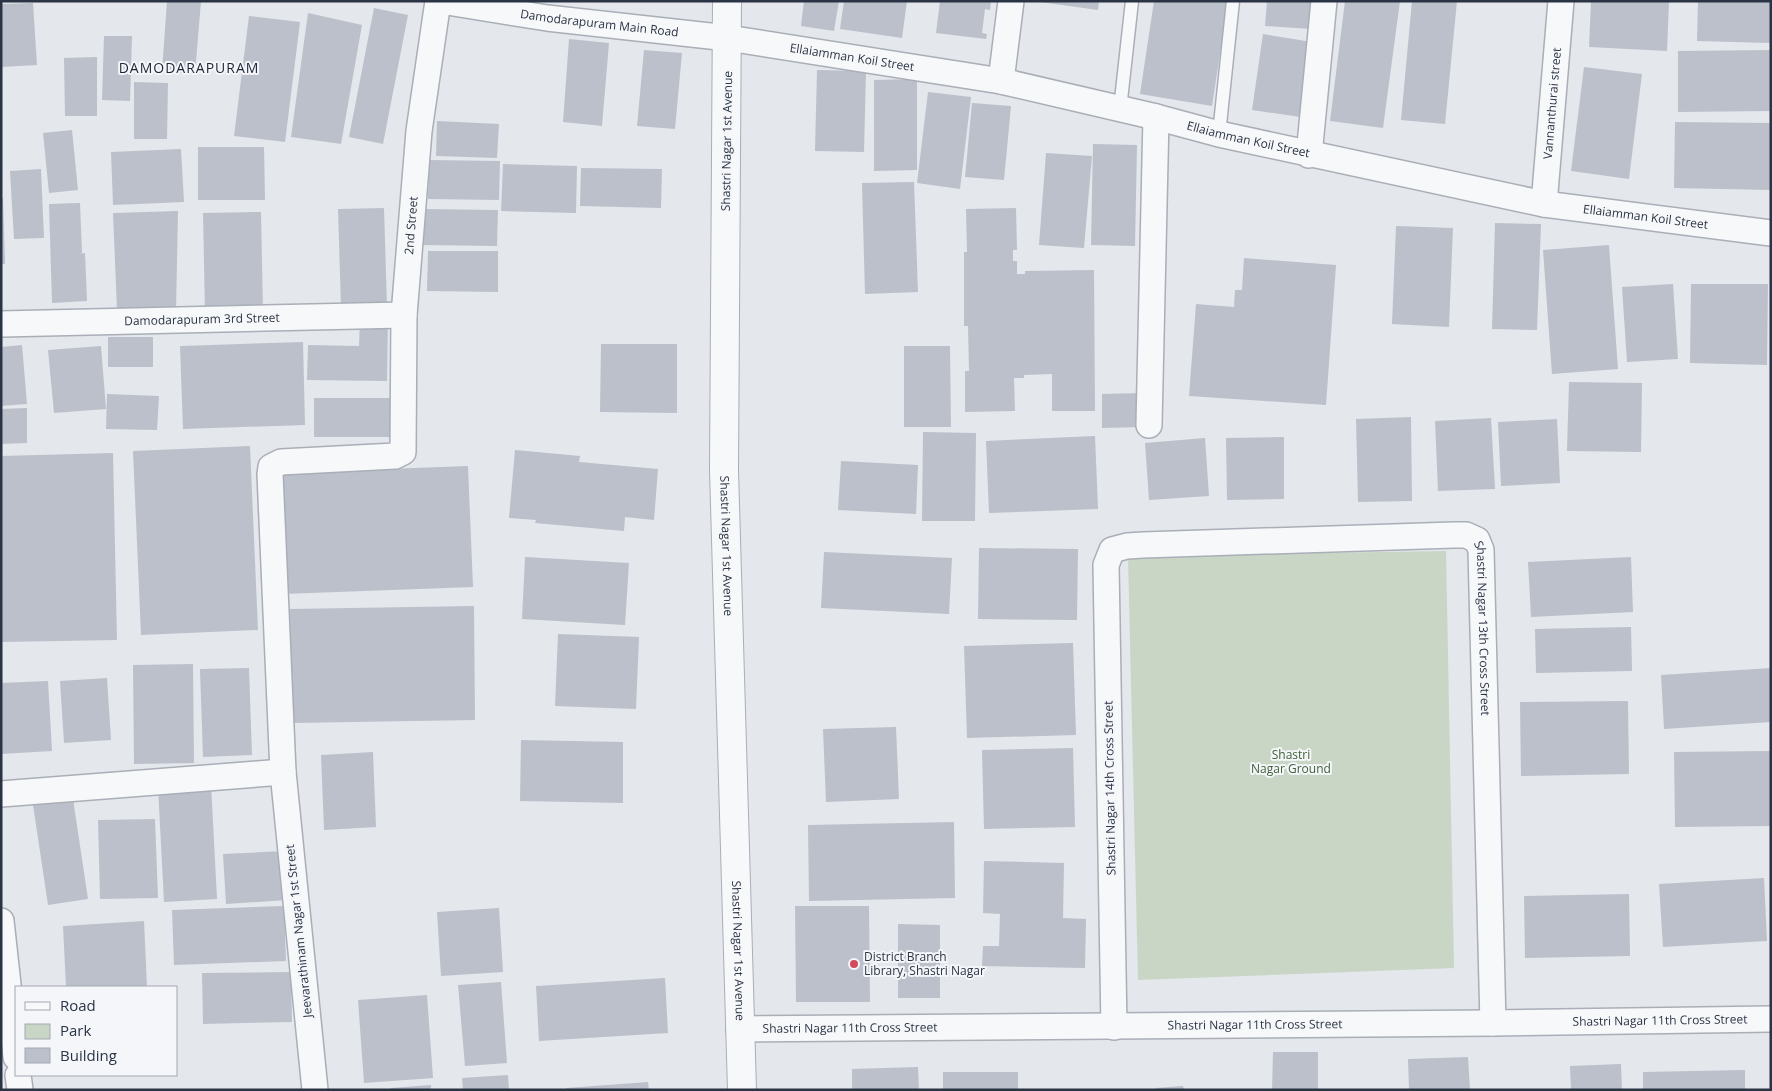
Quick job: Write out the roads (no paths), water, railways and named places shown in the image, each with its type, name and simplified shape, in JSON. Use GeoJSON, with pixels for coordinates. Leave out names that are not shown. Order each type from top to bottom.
{"type":"FeatureCollection","features":[{"type":"Feature","properties":{"kind":"street","name":"Damodarapuram Main Road"},"geometry":{"type":"LineString","coordinates":[[440,1],[548,10],[728,38]]}},
{"type":"Feature","properties":{"kind":"street","name":"2nd Street"},"geometry":{"type":"LineString","coordinates":[[403,452],[404,315],[419,131],[440,1]]}},
{"type":"Feature","properties":{"kind":"street","name":"Shastri Nagar 1st Avenue"},"geometry":{"type":"LineString","coordinates":[[727,1],[724,470],[742,1090]]}},
{"type":"Feature","properties":{"kind":"street"},"geometry":{"type":"LineString","coordinates":[[1000,81],[1011,1]]}},
{"type":"Feature","properties":{"kind":"street"},"geometry":{"type":"LineString","coordinates":[[1309,155],[1324,1]]}},
{"type":"Feature","properties":{"kind":"street","name":"Vannanthurai street"},"geometry":{"type":"LineString","coordinates":[[1544,204],[1561,1]]}},
{"type":"Feature","properties":{"kind":"street","name":"Ellaiamman Koil Street"},"geometry":{"type":"LineString","coordinates":[[728,38],[1000,81],[1309,155],[1544,204],[1771,233]]}},
{"type":"Feature","properties":{"kind":"street"},"geometry":{"type":"LineString","coordinates":[[1149,425],[1156,117]]}},
{"type":"Feature","properties":{"kind":"street","name":"Damodarapuram 3rd Street"},"geometry":{"type":"LineString","coordinates":[[1,324],[404,315]]}},
{"type":"Feature","properties":{"kind":"street","name":"Jeevarathinam Nagar 1st Street"},"geometry":{"type":"LineString","coordinates":[[315,1090],[283,772],[270,474],[271,467],[281,462],[395,456],[403,452]]}},
{"type":"Feature","properties":{"kind":"street","name":"Shastri Nagar 13th Cross Street"},"geometry":{"type":"LineString","coordinates":[[1112,550],[1127,546],[1143,545],[1444,535],[1466,535],[1477,540],[1481,550],[1482,562],[1493,1023]]}},
{"type":"Feature","properties":{"kind":"street","name":"Shastri Nagar 14th Cross Street"},"geometry":{"type":"LineString","coordinates":[[1112,550],[1106,564],[1114,1026]]}},
{"type":"Feature","properties":{"kind":"street"},"geometry":{"type":"LineString","coordinates":[[1,794],[283,772]]}},
{"type":"Feature","properties":{"kind":"street"},"geometry":{"type":"LineString","coordinates":[[1,921],[15,1048]]}},
{"type":"Feature","properties":{"kind":"street","name":"Shastri Nagar 11th Cross Street"},"geometry":{"type":"LineString","coordinates":[[739,1029],[1771,1019]]}},
{"type":"Feature","properties":{"kind":"street"},"geometry":{"type":"LineString","coordinates":[[18,1076],[20,1090]]}},
{"type":"Feature","properties":{"kind":"lane"},"geometry":{"type":"LineString","coordinates":[[1120,109],[1132,1]]}},
{"type":"Feature","properties":{"kind":"lane"},"geometry":{"type":"LineString","coordinates":[[1219,134],[1233,1]]}},
{"type":"Feature","properties":{"kind":"place","name":"District Branch Library, Shastri Nagar"},"geometry":{"type":"Point","coordinates":[854,964]}},
{"type":"Feature","properties":{"kind":"district","name":"DAMODARAPURAM"},"geometry":{"type":"Point","coordinates":[189,68]}},
{"type":"Feature","properties":{"kind":"park label","name":"Shastri Nagar Ground"},"geometry":{"type":"Point","coordinates":[1291,762]}}]}
